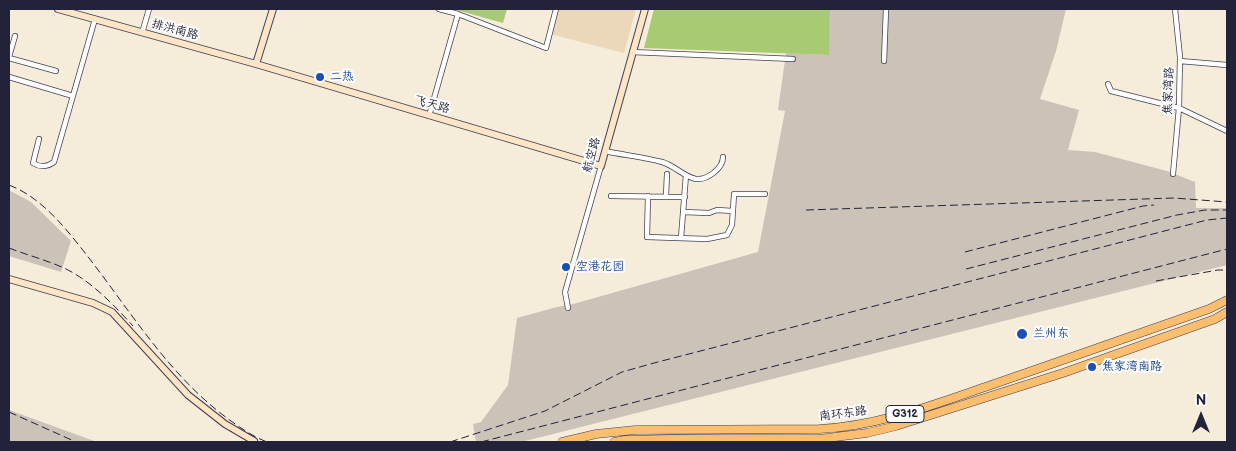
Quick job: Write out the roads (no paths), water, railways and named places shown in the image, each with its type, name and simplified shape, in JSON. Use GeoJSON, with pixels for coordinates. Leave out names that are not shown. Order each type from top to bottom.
{"type":"FeatureCollection","features":[{"type":"Feature","properties":{"kind":"highway","name":"南环东路"},"geometry":{"type":"LineString","coordinates":[[565,442],[596,434],[635,430],[847,428],[896,416],[1059,362],[1210,308],[1227,300]]}},
{"type":"Feature","properties":{"kind":"highway","name":"南环东路"},"geometry":{"type":"LineString","coordinates":[[614,442],[670,439],[819,439],[848,436],[896,426],[1063,373],[1215,319],[1227,312]]}},
{"type":"Feature","properties":{"kind":"highway"},"geometry":{"type":"LineString","coordinates":[[1059,362],[1063,373]]}},
{"type":"Feature","properties":{"kind":"street","name":"排洪南路"},"geometry":{"type":"LineString","coordinates":[[58,9],[256,64]]}},
{"type":"Feature","properties":{"kind":"street"},"geometry":{"type":"LineString","coordinates":[[142,33],[149,9]]}},
{"type":"Feature","properties":{"kind":"street"},"geometry":{"type":"LineString","coordinates":[[256,64],[273,9]]}},
{"type":"Feature","properties":{"kind":"street"},"geometry":{"type":"LineString","coordinates":[[439,9],[458,14],[546,48],[556,9]]}},
{"type":"Feature","properties":{"kind":"street","name":"航空路"},"geometry":{"type":"LineString","coordinates":[[568,308],[565,292],[645,9]]}},
{"type":"Feature","properties":{"kind":"street"},"geometry":{"type":"LineString","coordinates":[[884,61],[886,9]]}},
{"type":"Feature","properties":{"kind":"street","name":"焦家湾路"},"geometry":{"type":"LineString","coordinates":[[1172,174],[1179,108],[1180,62],[1175,9]]}},
{"type":"Feature","properties":{"kind":"street"},"geometry":{"type":"LineString","coordinates":[[430,116],[458,14]]}},
{"type":"Feature","properties":{"kind":"street"},"geometry":{"type":"LineString","coordinates":[[39,139],[33,163],[41,167],[48,166],[54,162],[95,19]]}},
{"type":"Feature","properties":{"kind":"street"},"geometry":{"type":"LineString","coordinates":[[15,36],[9,57],[56,72]]}},
{"type":"Feature","properties":{"kind":"street"},"geometry":{"type":"LineString","coordinates":[[632,52],[793,59]]}},
{"type":"Feature","properties":{"kind":"street"},"geometry":{"type":"LineString","coordinates":[[1180,62],[1227,66]]}},
{"type":"Feature","properties":{"kind":"street","name":"飞天路"},"geometry":{"type":"LineString","coordinates":[[256,64],[601,166]]}},
{"type":"Feature","properties":{"kind":"street"},"geometry":{"type":"LineString","coordinates":[[9,77],[73,96]]}},
{"type":"Feature","properties":{"kind":"street"},"geometry":{"type":"LineString","coordinates":[[1108,84],[1111,91],[1179,108],[1227,130]]}},
{"type":"Feature","properties":{"kind":"street"},"geometry":{"type":"LineString","coordinates":[[605,151],[663,162],[696,179],[708,177],[721,165],[723,156]]}},
{"type":"Feature","properties":{"kind":"street"},"geometry":{"type":"LineString","coordinates":[[666,196],[667,174]]}},
{"type":"Feature","properties":{"kind":"street"},"geometry":{"type":"LineString","coordinates":[[681,238],[686,175]]}},
{"type":"Feature","properties":{"kind":"street"},"geometry":{"type":"LineString","coordinates":[[648,196],[647,238],[707,239],[727,235],[732,225],[734,194],[766,194]]}},
{"type":"Feature","properties":{"kind":"street"},"geometry":{"type":"LineString","coordinates":[[611,196],[685,197]]}},
{"type":"Feature","properties":{"kind":"street"},"geometry":{"type":"LineString","coordinates":[[683,212],[709,213],[717,210],[733,211]]}},
{"type":"Feature","properties":{"kind":"street"},"geometry":{"type":"LineString","coordinates":[[9,279],[93,303],[112,312],[198,404],[225,424],[255,442]]}},
{"type":"Feature","properties":{"kind":"railway"},"geometry":{"type":"LineString","coordinates":[[9,185],[33,198],[54,216],[89,258],[154,345],[190,386],[231,421],[248,433],[267,442]]}},
{"type":"Feature","properties":{"kind":"railway"},"geometry":{"type":"LineString","coordinates":[[806,210],[1174,198],[1227,202]]}},
{"type":"Feature","properties":{"kind":"railway"},"geometry":{"type":"LineString","coordinates":[[965,252],[1143,206],[1154,205]]}},
{"type":"Feature","properties":{"kind":"railway"},"geometry":{"type":"LineString","coordinates":[[966,269],[1177,215],[1205,210],[1227,210]]}},
{"type":"Feature","properties":{"kind":"railway"},"geometry":{"type":"LineString","coordinates":[[450,442],[545,411],[622,372],[1207,220],[1227,218]]}},
{"type":"Feature","properties":{"kind":"railway"},"geometry":{"type":"LineString","coordinates":[[9,248],[74,273],[101,294],[133,326]]}},
{"type":"Feature","properties":{"kind":"railway"},"geometry":{"type":"LineString","coordinates":[[481,442],[1227,249]]}},
{"type":"Feature","properties":{"kind":"railway"},"geometry":{"type":"LineString","coordinates":[[1156,281],[1227,270]]}},
{"type":"Feature","properties":{"kind":"railway"},"geometry":{"type":"LineString","coordinates":[[9,412],[76,442]]}},
{"type":"Feature","properties":{"kind":"place","name":"二热"},"geometry":{"type":"Point","coordinates":[320,77]}},
{"type":"Feature","properties":{"kind":"place","name":"空港花园"},"geometry":{"type":"Point","coordinates":[566,267]}},
{"type":"Feature","properties":{"kind":"place","name":"兰州东"},"geometry":{"type":"Point","coordinates":[1022,334]}},
{"type":"Feature","properties":{"kind":"place","name":"焦家湾南路"},"geometry":{"type":"Point","coordinates":[1092,367]}}]}
